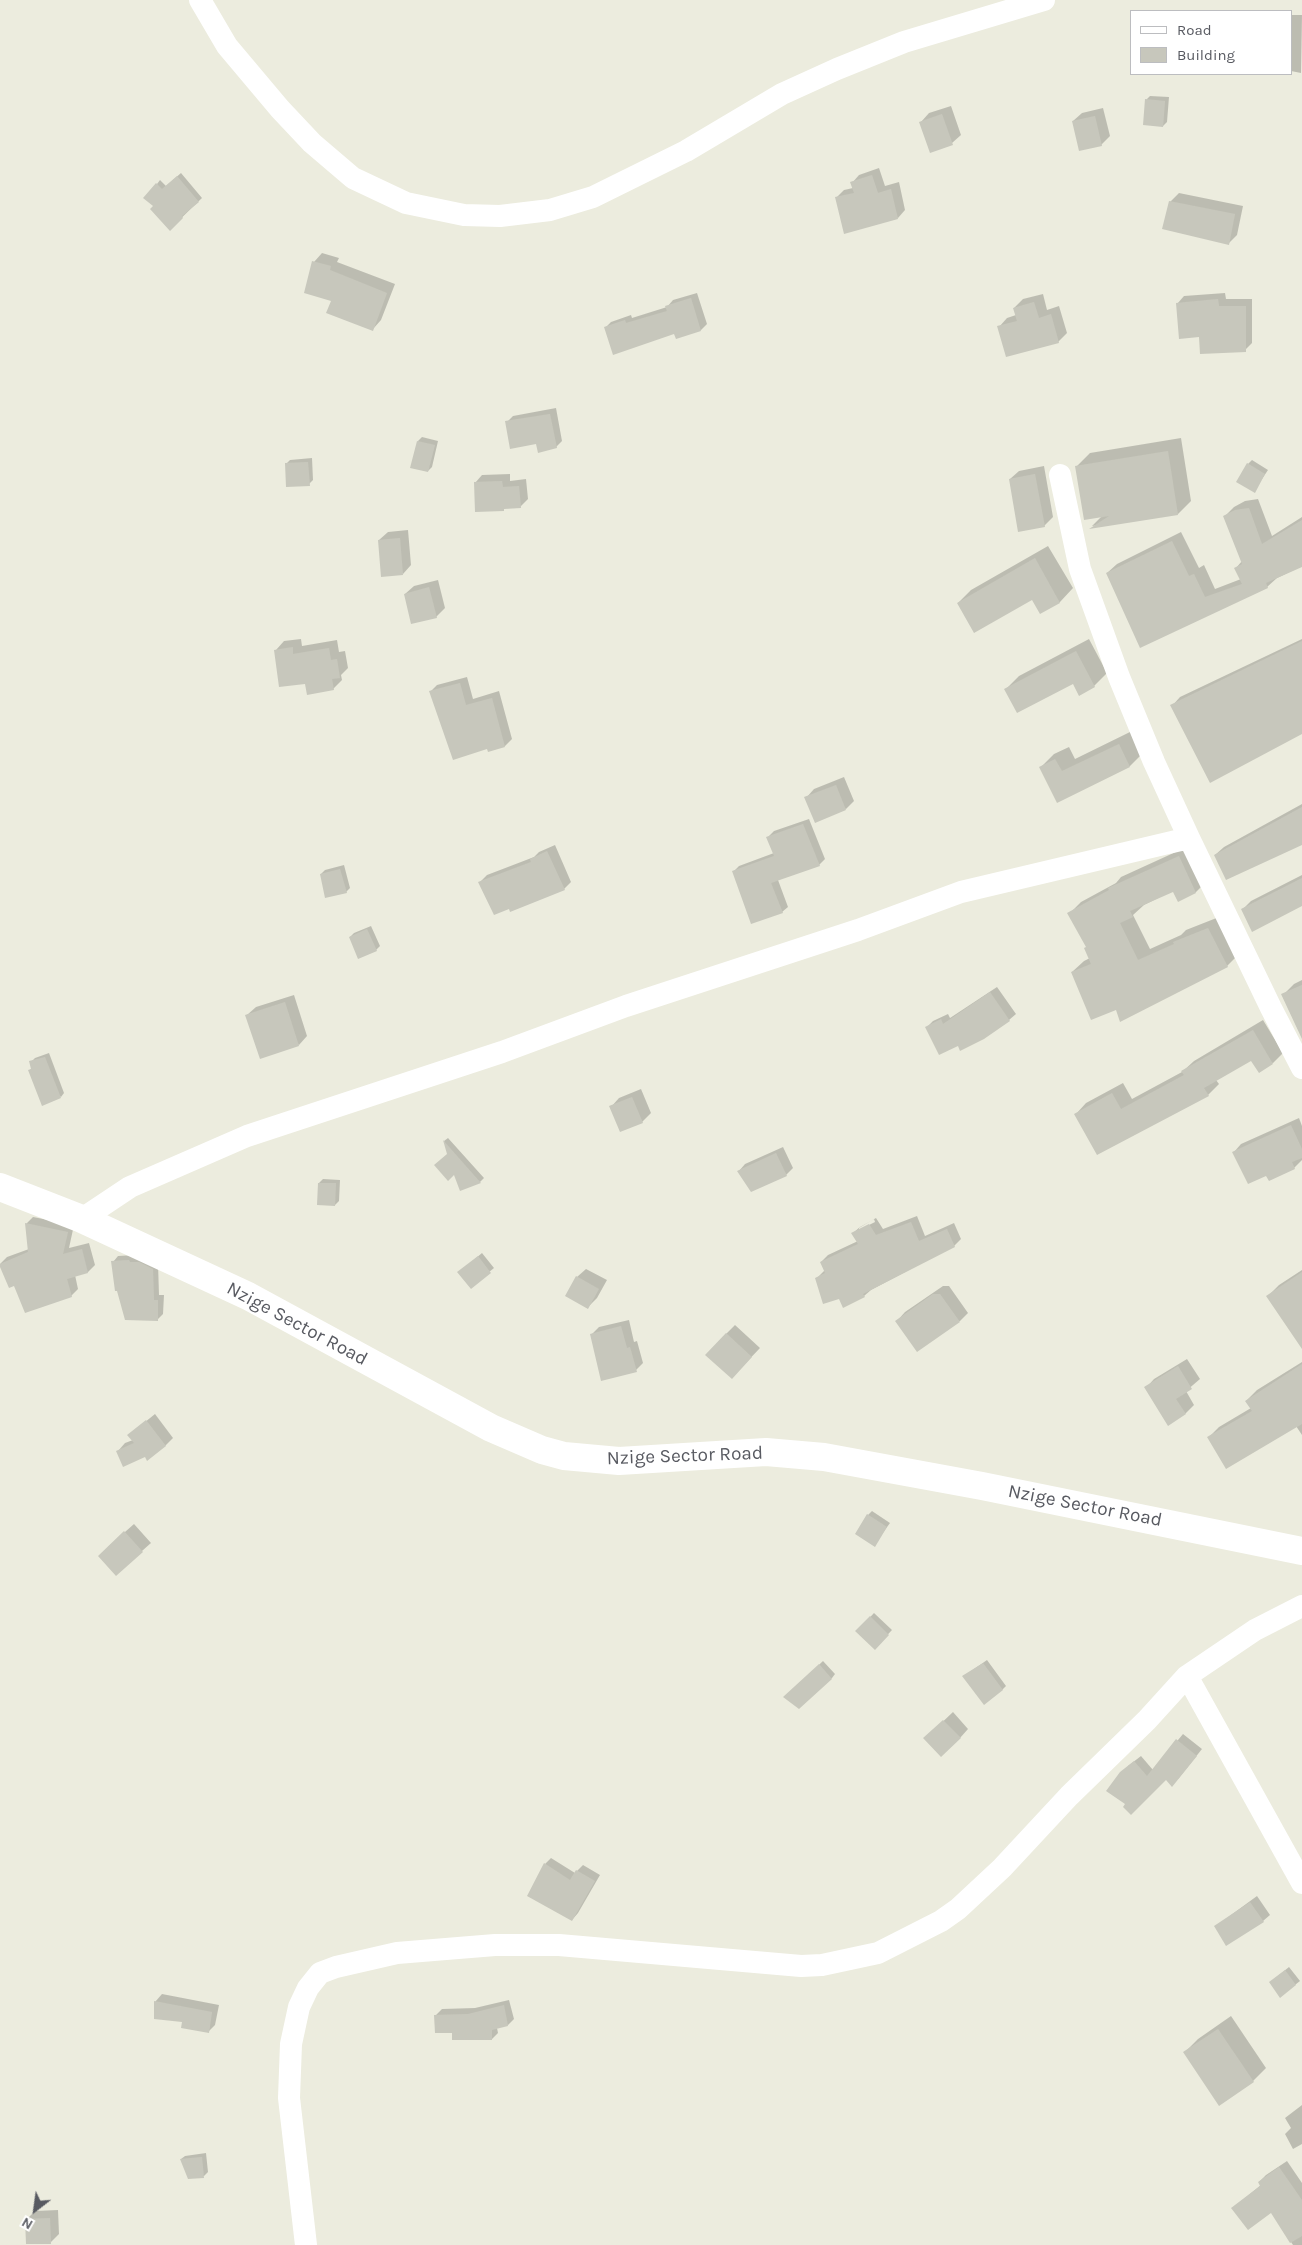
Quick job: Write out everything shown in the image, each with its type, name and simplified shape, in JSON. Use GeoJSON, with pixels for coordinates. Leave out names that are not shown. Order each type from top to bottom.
{"type":"FeatureCollection","features":[{"type":"Feature","properties":{"kind":"main road","name":"Nzige Sector Road"},"geometry":{"type":"LineString","coordinates":[[0,1187],[82,1219],[248,1296],[491,1428],[542,1450],[564,1456],[619,1461],[766,1452],[824,1458],[982,1486],[1302,1551]]}},
{"type":"Feature","properties":{"kind":"street"},"geometry":{"type":"LineString","coordinates":[[200,0],[227,46],[280,109],[312,143],[354,178],[406,203],[464,215],[500,216],[550,210],[593,198],[686,151],[782,94],[837,69],[904,42],[1044,0]]}},
{"type":"Feature","properties":{"kind":"street"},"geometry":{"type":"LineString","coordinates":[[1060,475],[1078,560],[1092,607],[1154,762],[1271,1008],[1302,1068]]}},
{"type":"Feature","properties":{"kind":"street"},"geometry":{"type":"LineString","coordinates":[[82,1219],[130,1187],[247,1136],[502,1052],[626,1006],[858,930],[961,892],[1189,838]]}},
{"type":"Feature","properties":{"kind":"street"},"geometry":{"type":"LineString","coordinates":[[306,2245],[289,2098],[290,2044],[299,2007],[308,1988],[320,1973],[336,1967],[396,1953],[495,1945],[559,1944],[800,1966],[822,1965],[878,1953],[941,1921],[981,1889],[1069,1796],[1147,1720],[1187,1676],[1255,1630],[1302,1606]]}},
{"type":"Feature","properties":{"kind":"street"},"geometry":{"type":"LineString","coordinates":[[1187,1676],[1302,1882]]}},
{"type":"Feature","properties":{"kind":"building"},"geometry":{"type":"Polygon","coordinates":[[[1145,99],[1165,101],[1163,127],[1143,125],[1145,99]]]}},
{"type":"Feature","properties":{"kind":"building"},"geometry":{"type":"Polygon","coordinates":[[[942,114],[953,145],[930,153],[919,122],[942,114]]]}},
{"type":"Feature","properties":{"kind":"building"},"geometry":{"type":"Polygon","coordinates":[[[1095,116],[1102,146],[1079,151],[1072,121],[1095,116]]]}},
{"type":"Feature","properties":{"kind":"building"},"geometry":{"type":"Polygon","coordinates":[[[872,175],[878,193],[891,189],[898,219],[844,234],[835,197],[854,193],[850,182],[872,175]]]}},
{"type":"Feature","properties":{"kind":"building"},"geometry":{"type":"Polygon","coordinates":[[[177,176],[199,202],[182,216],[183,218],[170,231],[150,209],[153,206],[143,198],[156,183],[162,189],[177,176]]]}},
{"type":"Feature","properties":{"kind":"building"},"geometry":{"type":"Polygon","coordinates":[[[1169,201],[1235,214],[1229,245],[1162,229],[1169,201]]]}},
{"type":"Feature","properties":{"kind":"building"},"geometry":{"type":"Polygon","coordinates":[[[312,261],[331,266],[330,270],[387,293],[373,331],[326,313],[331,301],[304,293],[312,261]]]}},
{"type":"Feature","properties":{"kind":"building"},"geometry":{"type":"Polygon","coordinates":[[[691,298],[701,331],[676,339],[674,334],[613,355],[604,327],[625,320],[626,323],[667,311],[665,306],[691,298]]]}},
{"type":"Feature","properties":{"kind":"building"},"geometry":{"type":"Polygon","coordinates":[[[1218,299],[1219,306],[1246,306],[1246,352],[1200,354],[1199,337],[1179,339],[1176,303],[1218,299]]]}},
{"type":"Feature","properties":{"kind":"building"},"geometry":{"type":"Polygon","coordinates":[[[1034,302],[1039,318],[1051,314],[1059,343],[1006,357],[997,326],[1017,321],[1013,308],[1034,302]]]}},
{"type":"Feature","properties":{"kind":"building"},"geometry":{"type":"Polygon","coordinates":[[[550,414],[557,448],[538,453],[536,444],[510,449],[505,421],[550,414]]]}},
{"type":"Feature","properties":{"kind":"building"},"geometry":{"type":"Polygon","coordinates":[[[417,441],[435,445],[428,472],[410,468],[417,441]]]}},
{"type":"Feature","properties":{"kind":"building"},"geometry":{"type":"Polygon","coordinates":[[[1168,451],[1178,515],[1089,529],[1109,516],[1084,520],[1075,466],[1168,451]]]}},
{"type":"Feature","properties":{"kind":"building"},"geometry":{"type":"Polygon","coordinates":[[[308,462],[310,486],[286,487],[285,463],[308,462]]]}},
{"type":"Feature","properties":{"kind":"building"},"geometry":{"type":"Polygon","coordinates":[[[1247,463],[1265,474],[1255,493],[1236,482],[1247,463]]]}},
{"type":"Feature","properties":{"kind":"building"},"geometry":{"type":"Polygon","coordinates":[[[1035,474],[1045,527],[1018,532],[1009,479],[1035,474]]]}},
{"type":"Feature","properties":{"kind":"building"},"geometry":{"type":"Polygon","coordinates":[[[502,481],[503,487],[519,486],[521,508],[504,509],[504,511],[475,512],[474,482],[502,481]]]}},
{"type":"Feature","properties":{"kind":"building"},"geometry":{"type":"Polygon","coordinates":[[[1249,508],[1262,544],[1302,520],[1302,567],[1266,583],[1268,588],[1140,648],[1106,573],[1172,541],[1189,576],[1194,574],[1205,597],[1242,584],[1234,568],[1242,564],[1223,516],[1235,510],[1249,508]]]}},
{"type":"Feature","properties":{"kind":"building"},"geometry":{"type":"Polygon","coordinates":[[[400,538],[403,575],[381,577],[378,540],[400,538]]]}},
{"type":"Feature","properties":{"kind":"building"},"geometry":{"type":"Polygon","coordinates":[[[1035,558],[1060,603],[1040,614],[1032,600],[974,633],[957,603],[1035,558]]]}},
{"type":"Feature","properties":{"kind":"building"},"geometry":{"type":"Polygon","coordinates":[[[429,587],[437,618],[411,624],[404,594],[429,587]]]}},
{"type":"Feature","properties":{"kind":"building"},"geometry":{"type":"Polygon","coordinates":[[[1302,641],[1302,734],[1210,783],[1170,705],[1302,641]]]}},
{"type":"Feature","properties":{"kind":"building"},"geometry":{"type":"Polygon","coordinates":[[[293,647],[293,654],[329,648],[331,660],[337,659],[340,678],[332,679],[334,690],[307,695],[305,684],[279,687],[274,650],[293,647]]]}},
{"type":"Feature","properties":{"kind":"building"},"geometry":{"type":"Polygon","coordinates":[[[1076,651],[1095,687],[1079,696],[1073,684],[1017,713],[1004,689],[1076,651]]]}},
{"type":"Feature","properties":{"kind":"building"},"geometry":{"type":"Polygon","coordinates":[[[460,683],[466,705],[492,698],[505,747],[488,752],[487,749],[453,760],[429,691],[460,683]]]}},
{"type":"Feature","properties":{"kind":"building"},"geometry":{"type":"Polygon","coordinates":[[[1119,744],[1130,767],[1057,803],[1039,767],[1055,759],[1062,771],[1119,744]]]}},
{"type":"Feature","properties":{"kind":"building"},"geometry":{"type":"Polygon","coordinates":[[[836,785],[846,810],[815,823],[804,797],[836,785]]]}},
{"type":"Feature","properties":{"kind":"building"},"geometry":{"type":"Polygon","coordinates":[[[1302,807],[1302,845],[1226,880],[1214,855],[1302,807]]]}},
{"type":"Feature","properties":{"kind":"building"},"geometry":{"type":"Polygon","coordinates":[[[803,824],[820,866],[771,883],[783,913],[751,924],[732,871],[774,856],[766,837],[803,824]]]}},
{"type":"Feature","properties":{"kind":"building"},"geometry":{"type":"Polygon","coordinates":[[[547,851],[565,890],[510,912],[509,909],[494,915],[478,882],[531,862],[530,859],[547,851]]]}},
{"type":"Feature","properties":{"kind":"building"},"geometry":{"type":"Polygon","coordinates":[[[1179,856],[1196,893],[1178,902],[1173,892],[1130,911],[1133,917],[1120,923],[1138,960],[1174,944],[1173,942],[1208,928],[1228,967],[1120,1022],[1116,1010],[1091,1020],[1071,972],[1091,964],[1084,948],[1086,947],[1067,913],[1109,890],[1108,888],[1179,856]]]}},
{"type":"Feature","properties":{"kind":"building"},"geometry":{"type":"Polygon","coordinates":[[[340,869],[347,893],[325,898],[320,874],[340,869]]]}},
{"type":"Feature","properties":{"kind":"building"},"geometry":{"type":"Polygon","coordinates":[[[1302,878],[1302,906],[1252,932],[1241,909],[1302,878]]]}},
{"type":"Feature","properties":{"kind":"building"},"geometry":{"type":"Polygon","coordinates":[[[367,929],[377,951],[358,959],[349,937],[367,929]]]}},
{"type":"Feature","properties":{"kind":"building"},"geometry":{"type":"Polygon","coordinates":[[[1302,985],[1302,1039],[1281,994],[1302,985]]]}},
{"type":"Feature","properties":{"kind":"building"},"geometry":{"type":"Polygon","coordinates":[[[990,992],[1010,1021],[984,1039],[960,1051],[958,1046],[939,1055],[925,1027],[941,1019],[943,1024],[990,992]]]}},
{"type":"Feature","properties":{"kind":"building"},"geometry":{"type":"Polygon","coordinates":[[[285,1002],[299,1046],[260,1059],[245,1015],[285,1002]]]}},
{"type":"Feature","properties":{"kind":"building"},"geometry":{"type":"Polygon","coordinates":[[[1253,1030],[1273,1064],[1259,1073],[1251,1061],[1204,1088],[1209,1096],[1097,1155],[1074,1114],[1112,1093],[1121,1109],[1184,1075],[1181,1071],[1253,1030]]]}},
{"type":"Feature","properties":{"kind":"building"},"geometry":{"type":"Polygon","coordinates":[[[45,1057],[61,1098],[42,1106],[28,1070],[31,1069],[29,1061],[45,1057]]]}},
{"type":"Feature","properties":{"kind":"building"},"geometry":{"type":"Polygon","coordinates":[[[632,1097],[643,1123],[620,1132],[609,1106],[632,1097]]]}},
{"type":"Feature","properties":{"kind":"building"},"geometry":{"type":"Polygon","coordinates":[[[1291,1125],[1302,1149],[1302,1158],[1292,1162],[1295,1169],[1269,1181],[1266,1176],[1248,1184],[1232,1152],[1291,1125]]]}},
{"type":"Feature","properties":{"kind":"building"},"geometry":{"type":"Polygon","coordinates":[[[443,1140],[481,1183],[460,1191],[454,1175],[448,1181],[434,1165],[447,1154],[443,1140]]]}},
{"type":"Feature","properties":{"kind":"building"},"geometry":{"type":"Polygon","coordinates":[[[776,1153],[787,1176],[751,1192],[737,1171],[776,1153]]]}},
{"type":"Feature","properties":{"kind":"building"},"geometry":{"type":"Polygon","coordinates":[[[318,1183],[336,1183],[335,1206],[317,1205],[318,1183]]]}},
{"type":"Feature","properties":{"kind":"building"},"geometry":{"type":"Polygon","coordinates":[[[911,1222],[919,1241],[947,1229],[955,1247],[863,1294],[865,1297],[843,1308],[839,1299],[823,1304],[815,1278],[825,1273],[820,1262],[858,1244],[851,1233],[869,1224],[876,1235],[911,1222]]]}},
{"type":"Feature","properties":{"kind":"building"},"geometry":{"type":"Polygon","coordinates":[[[25,1223],[68,1232],[63,1254],[82,1249],[88,1273],[67,1279],[72,1297],[25,1313],[14,1286],[9,1288],[0,1264],[28,1252],[25,1223]]]}},
{"type":"Feature","properties":{"kind":"building"},"geometry":{"type":"Polygon","coordinates":[[[478,1256],[491,1273],[471,1289],[457,1272],[478,1256]]]}},
{"type":"Feature","properties":{"kind":"building"},"geometry":{"type":"Polygon","coordinates":[[[129,1260],[130,1262],[139,1262],[153,1269],[154,1300],[158,1300],[158,1321],[125,1320],[117,1291],[115,1291],[111,1261],[129,1260]]]}},
{"type":"Feature","properties":{"kind":"building"},"geometry":{"type":"Polygon","coordinates":[[[1302,1272],[1302,1349],[1266,1296],[1302,1272]]]}},
{"type":"Feature","properties":{"kind":"building"},"geometry":{"type":"Polygon","coordinates":[[[576,1276],[599,1289],[588,1309],[565,1296],[576,1276]]]}},
{"type":"Feature","properties":{"kind":"building"},"geometry":{"type":"Polygon","coordinates":[[[933,1294],[940,1294],[960,1322],[917,1352],[895,1321],[933,1294]]]}},
{"type":"Feature","properties":{"kind":"building"},"geometry":{"type":"Polygon","coordinates":[[[621,1326],[627,1348],[630,1347],[637,1372],[601,1381],[590,1334],[621,1326]]]}},
{"type":"Feature","properties":{"kind":"building"},"geometry":{"type":"Polygon","coordinates":[[[726,1333],[752,1357],[732,1379],[705,1355],[726,1333]]]}},
{"type":"Feature","properties":{"kind":"building"},"geometry":{"type":"Polygon","coordinates":[[[1302,1364],[1302,1424],[1226,1469],[1207,1437],[1252,1411],[1245,1401],[1302,1364]]]}},
{"type":"Feature","properties":{"kind":"building"},"geometry":{"type":"Polygon","coordinates":[[[1178,1366],[1192,1389],[1176,1399],[1186,1414],[1168,1426],[1144,1387],[1178,1366]]]}},
{"type":"Feature","properties":{"kind":"building"},"geometry":{"type":"Polygon","coordinates":[[[146,1420],[166,1446],[147,1461],[145,1457],[123,1467],[116,1451],[134,1443],[127,1435],[146,1420]]]}},
{"type":"Feature","properties":{"kind":"building"},"geometry":{"type":"Polygon","coordinates":[[[867,1514],[887,1527],[875,1547],[855,1534],[867,1514]]]}},
{"type":"Feature","properties":{"kind":"building"},"geometry":{"type":"Polygon","coordinates":[[[124,1531],[143,1552],[116,1576],[98,1556],[124,1531]]]}},
{"type":"Feature","properties":{"kind":"building"},"geometry":{"type":"Polygon","coordinates":[[[870,1616],[889,1635],[875,1650],[855,1631],[870,1616]]]}},
{"type":"Feature","properties":{"kind":"building"},"geometry":{"type":"Polygon","coordinates":[[[983,1663],[1003,1690],[984,1705],[962,1676],[983,1663]]]}},
{"type":"Feature","properties":{"kind":"building"},"geometry":{"type":"Polygon","coordinates":[[[819,1664],[832,1679],[799,1709],[783,1697],[819,1664]]]}},
{"type":"Feature","properties":{"kind":"building"},"geometry":{"type":"Polygon","coordinates":[[[943,1720],[961,1738],[941,1757],[923,1738],[943,1720]]]}},
{"type":"Feature","properties":{"kind":"building"},"geometry":{"type":"Polygon","coordinates":[[[1176,1739],[1197,1756],[1172,1787],[1166,1780],[1131,1815],[1123,1807],[1125,1804],[1106,1791],[1120,1772],[1134,1761],[1147,1776],[1176,1739]]]}},
{"type":"Feature","properties":{"kind":"building"},"geometry":{"type":"Polygon","coordinates":[[[544,1863],[570,1880],[576,1870],[595,1881],[572,1921],[527,1896],[544,1863]]]}},
{"type":"Feature","properties":{"kind":"building"},"geometry":{"type":"Polygon","coordinates":[[[1250,1902],[1264,1922],[1226,1946],[1214,1926],[1250,1902]]]}},
{"type":"Feature","properties":{"kind":"building"},"geometry":{"type":"Polygon","coordinates":[[[1285,1970],[1296,1985],[1280,1998],[1269,1982],[1285,1970]]]}},
{"type":"Feature","properties":{"kind":"building"},"geometry":{"type":"Polygon","coordinates":[[[154,2001],[212,2012],[209,2033],[181,2028],[182,2022],[154,2019],[154,2001]]]}},
{"type":"Feature","properties":{"kind":"building"},"geometry":{"type":"Polygon","coordinates":[[[504,2005],[508,2026],[492,2030],[492,2040],[452,2040],[452,2033],[435,2033],[434,2015],[468,2014],[504,2005]]]}},
{"type":"Feature","properties":{"kind":"building"},"geometry":{"type":"Polygon","coordinates":[[[1218,2029],[1254,2082],[1219,2106],[1183,2052],[1218,2029]]]}},
{"type":"Feature","properties":{"kind":"building"},"geometry":{"type":"Polygon","coordinates":[[[202,2157],[204,2178],[188,2179],[180,2159],[202,2157]]]}},
{"type":"Feature","properties":{"kind":"building"},"geometry":{"type":"Polygon","coordinates":[[[1279,2167],[1302,2200],[1302,2236],[1290,2243],[1271,2213],[1248,2230],[1231,2208],[1260,2186],[1258,2182],[1279,2167]]]}},
{"type":"Feature","properties":{"kind":"building"},"geometry":{"type":"Polygon","coordinates":[[[50,2218],[51,2244],[26,2244],[25,2219],[50,2218]]]}}]}
